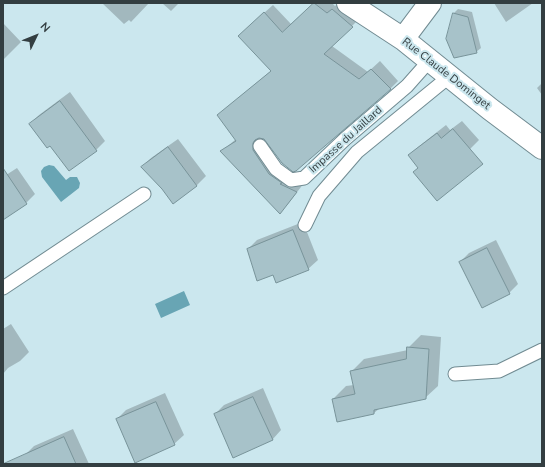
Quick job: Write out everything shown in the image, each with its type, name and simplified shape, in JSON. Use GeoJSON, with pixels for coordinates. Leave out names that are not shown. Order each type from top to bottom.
{"type":"FeatureCollection","features":[{"type":"Feature","properties":{"kind":"street","name":"Rue Claude Dominget"},"geometry":{"type":"LineString","coordinates":[[348,3],[403,39],[542,148]]}},
{"type":"Feature","properties":{"kind":"street"},"geometry":{"type":"LineString","coordinates":[[403,39],[430,3]]}},
{"type":"Feature","properties":{"kind":"lane","name":"Impasse du Jaillard"},"geometry":{"type":"LineString","coordinates":[[260,146],[276,169],[291,180],[304,178],[407,86],[430,60]]}},
{"type":"Feature","properties":{"kind":"lane"},"geometry":{"type":"LineString","coordinates":[[305,225],[319,196],[357,152],[450,76]]}},
{"type":"Feature","properties":{"kind":"lane"},"geometry":{"type":"LineString","coordinates":[[3,288],[144,194]]}},
{"type":"Feature","properties":{"kind":"lane"},"geometry":{"type":"LineString","coordinates":[[455,374],[499,371],[542,350]]}},
{"type":"Feature","properties":{"kind":"water"},"geometry":{"type":"Polygon","coordinates":[[[49,165],[54,166],[66,180],[70,177],[77,177],[80,183],[79,188],[61,202],[42,177],[41,171],[44,167],[49,165]]]}},
{"type":"Feature","properties":{"kind":"water"},"geometry":{"type":"Polygon","coordinates":[[[184,291],[190,305],[161,318],[155,304],[184,291]]]}},
{"type":"Feature","properties":{"kind":"building"},"geometry":{"type":"Polygon","coordinates":[[[314,3],[327,13],[332,9],[353,27],[324,54],[359,79],[371,69],[391,89],[296,171],[293,172],[282,163],[264,139],[259,138],[255,140],[253,143],[253,150],[269,174],[282,183],[280,184],[297,192],[280,214],[220,151],[236,141],[217,115],[271,71],[238,36],[264,12],[282,32],[314,3]]]}},
{"type":"Feature","properties":{"kind":"building"},"geometry":{"type":"Polygon","coordinates":[[[453,13],[468,17],[477,53],[454,58],[446,39],[453,13]]]}},
{"type":"Feature","properties":{"kind":"building"},"geometry":{"type":"Polygon","coordinates":[[[60,101],[97,151],[69,171],[50,146],[47,148],[29,124],[60,101]]]}},
{"type":"Feature","properties":{"kind":"building"},"geometry":{"type":"Polygon","coordinates":[[[453,129],[483,164],[437,201],[413,172],[418,168],[408,155],[437,133],[441,138],[453,129]]]}},
{"type":"Feature","properties":{"kind":"building"},"geometry":{"type":"Polygon","coordinates":[[[168,147],[197,186],[173,204],[162,189],[141,167],[168,147]]]}},
{"type":"Feature","properties":{"kind":"building"},"geometry":{"type":"Polygon","coordinates":[[[3,168],[27,204],[3,220],[3,168]]]}},
{"type":"Feature","properties":{"kind":"building"},"geometry":{"type":"Polygon","coordinates":[[[293,230],[309,270],[276,283],[273,275],[257,281],[247,249],[293,230]]]}},
{"type":"Feature","properties":{"kind":"building"},"geometry":{"type":"Polygon","coordinates":[[[487,248],[510,294],[482,308],[459,262],[487,248]]]}},
{"type":"Feature","properties":{"kind":"building"},"geometry":{"type":"Polygon","coordinates":[[[407,347],[429,349],[426,399],[374,410],[374,414],[337,422],[332,399],[355,394],[350,371],[406,359],[407,347]]]}},
{"type":"Feature","properties":{"kind":"building"},"geometry":{"type":"Polygon","coordinates":[[[253,397],[273,440],[233,458],[214,414],[253,397]]]}},
{"type":"Feature","properties":{"kind":"building"},"geometry":{"type":"Polygon","coordinates":[[[156,402],[175,445],[135,463],[116,419],[156,402]]]}},
{"type":"Feature","properties":{"kind":"building"},"geometry":{"type":"Polygon","coordinates":[[[64,437],[76,464],[3,464],[64,437]]]}}]}
